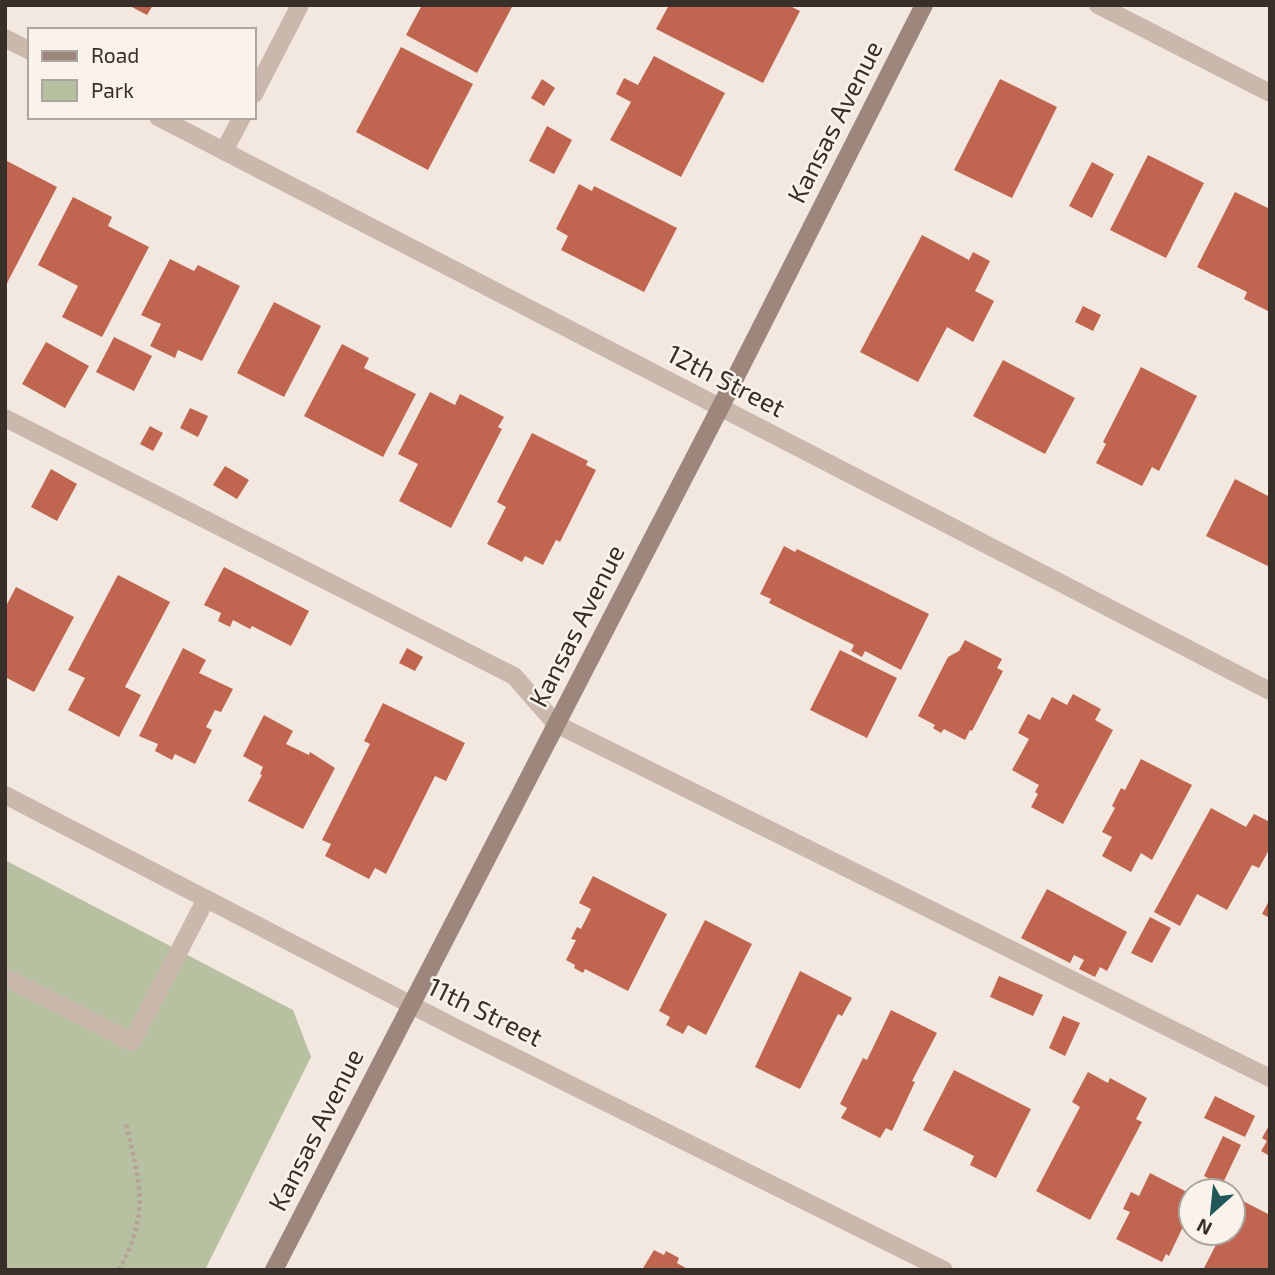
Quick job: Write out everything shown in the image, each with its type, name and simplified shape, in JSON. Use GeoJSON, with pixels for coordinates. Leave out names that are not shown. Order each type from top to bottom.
{"type":"FeatureCollection","features":[{"type":"Feature","properties":{"kind":"street"},"geometry":{"type":"LineString","coordinates":[[256,90],[300,5]]}},
{"type":"Feature","properties":{"kind":"street","name":"Kansas Avenue"},"geometry":{"type":"LineString","coordinates":[[274,1270],[720,408],[924,5]]}},
{"type":"Feature","properties":{"kind":"street"},"geometry":{"type":"LineString","coordinates":[[1098,5],[1270,93]]}},
{"type":"Feature","properties":{"kind":"street"},"geometry":{"type":"LineString","coordinates":[[5,38],[28,50]]}},
{"type":"Feature","properties":{"kind":"street","name":"12th Street"},"geometry":{"type":"LineString","coordinates":[[163,119],[1270,691]]}},
{"type":"Feature","properties":{"kind":"street"},"geometry":{"type":"LineString","coordinates":[[224,151],[241,119]]}},
{"type":"Feature","properties":{"kind":"street"},"geometry":{"type":"LineString","coordinates":[[5,418],[514,676],[556,723],[1270,1078]]}},
{"type":"Feature","properties":{"kind":"street","name":"11th Street"},"geometry":{"type":"LineString","coordinates":[[5,795],[410,1005],[944,1270]]}},
{"type":"Feature","properties":{"kind":"street"},"geometry":{"type":"LineString","coordinates":[[5,977],[132,1042],[206,899]]}},
{"type":"Feature","properties":{"kind":"path"},"geometry":{"type":"LineString","coordinates":[[119,1270],[133,1242],[141,1200],[126,1124]]}},
{"type":"Feature","properties":{"kind":"green space"},"geometry":{"type":"Polygon","coordinates":[[[5,860],[293,1010],[311,1057],[205,1270],[5,1270],[5,860]]]}},
{"type":"Feature","properties":{"kind":"building"},"geometry":{"type":"Polygon","coordinates":[[[128,5],[153,5],[147,15],[128,5]]]}},
{"type":"Feature","properties":{"kind":"building"},"geometry":{"type":"Polygon","coordinates":[[[422,5],[513,5],[477,73],[406,35],[422,5]]]}},
{"type":"Feature","properties":{"kind":"building"},"geometry":{"type":"Polygon","coordinates":[[[669,5],[788,5],[800,11],[763,83],[656,29],[669,5]]]}},
{"type":"Feature","properties":{"kind":"building"},"geometry":{"type":"Polygon","coordinates":[[[401,47],[473,84],[428,170],[356,132],[401,47]]]}},
{"type":"Feature","properties":{"kind":"building"},"geometry":{"type":"Polygon","coordinates":[[[654,56],[725,93],[681,177],[610,140],[631,102],[616,94],[624,78],[638,85],[654,56]]]}},
{"type":"Feature","properties":{"kind":"building"},"geometry":{"type":"Polygon","coordinates":[[[542,79],[555,88],[544,106],[531,98],[542,79]]]}},
{"type":"Feature","properties":{"kind":"building"},"geometry":{"type":"Polygon","coordinates":[[[1000,79],[1057,107],[1012,198],[954,170],[1000,79]]]}},
{"type":"Feature","properties":{"kind":"building"},"geometry":{"type":"Polygon","coordinates":[[[547,126],[572,140],[554,174],[529,161],[547,126]]]}},
{"type":"Feature","properties":{"kind":"building"},"geometry":{"type":"Polygon","coordinates":[[[1148,155],[1204,183],[1166,258],[1110,230],[1148,155]]]}},
{"type":"Feature","properties":{"kind":"building"},"geometry":{"type":"Polygon","coordinates":[[[5,160],[57,187],[5,287],[5,160]]]}},
{"type":"Feature","properties":{"kind":"building"},"geometry":{"type":"Polygon","coordinates":[[[1092,162],[1114,174],[1092,218],[1069,206],[1092,162]]]}},
{"type":"Feature","properties":{"kind":"building"},"geometry":{"type":"Polygon","coordinates":[[[579,184],[592,191],[594,186],[677,228],[644,292],[561,250],[568,236],[556,229],[579,184]]]}},
{"type":"Feature","properties":{"kind":"building"},"geometry":{"type":"Polygon","coordinates":[[[1235,192],[1270,209],[1270,312],[1244,299],[1247,292],[1197,267],[1235,192]]]}},
{"type":"Feature","properties":{"kind":"building"},"geometry":{"type":"Polygon","coordinates":[[[73,197],[112,217],[108,226],[149,247],[102,337],[62,317],[78,286],[38,265],[73,197]]]}},
{"type":"Feature","properties":{"kind":"building"},"geometry":{"type":"Polygon","coordinates":[[[922,235],[969,260],[973,252],[990,261],[975,291],[994,301],[973,342],[947,327],[918,382],[860,352],[922,235]]]}},
{"type":"Feature","properties":{"kind":"building"},"geometry":{"type":"Polygon","coordinates":[[[170,259],[194,271],[198,265],[240,286],[202,361],[178,350],[175,358],[150,346],[161,324],[141,315],[170,259]]]}},
{"type":"Feature","properties":{"kind":"building"},"geometry":{"type":"Polygon","coordinates":[[[274,302],[321,326],[284,397],[237,373],[274,302]]]}},
{"type":"Feature","properties":{"kind":"building"},"geometry":{"type":"Polygon","coordinates":[[[1083,306],[1101,315],[1093,331],[1075,322],[1083,306]]]}},
{"type":"Feature","properties":{"kind":"building"},"geometry":{"type":"Polygon","coordinates":[[[114,337],[152,356],[134,391],[96,372],[114,337]]]}},
{"type":"Feature","properties":{"kind":"building"},"geometry":{"type":"Polygon","coordinates":[[[46,342],[89,366],[65,408],[22,384],[46,342]]]}},
{"type":"Feature","properties":{"kind":"building"},"geometry":{"type":"Polygon","coordinates":[[[342,344],[369,358],[364,368],[416,394],[383,457],[304,416],[342,344]]]}},
{"type":"Feature","properties":{"kind":"building"},"geometry":{"type":"Polygon","coordinates":[[[1003,360],[1075,398],[1045,454],[973,416],[1003,360]]]}},
{"type":"Feature","properties":{"kind":"building"},"geometry":{"type":"Polygon","coordinates":[[[1141,367],[1197,396],[1159,471],[1152,467],[1142,486],[1096,463],[1106,444],[1103,442],[1141,367]]]}},
{"type":"Feature","properties":{"kind":"building"},"geometry":{"type":"Polygon","coordinates":[[[430,392],[455,405],[460,394],[504,417],[498,427],[502,429],[451,528],[399,501],[418,464],[398,454],[430,392]]]}},
{"type":"Feature","properties":{"kind":"building"},"geometry":{"type":"Polygon","coordinates":[[[190,408],[208,416],[198,437],[180,428],[190,408]]]}},
{"type":"Feature","properties":{"kind":"building"},"geometry":{"type":"Polygon","coordinates":[[[150,426],[163,433],[153,451],[140,444],[150,426]]]}},
{"type":"Feature","properties":{"kind":"building"},"geometry":{"type":"Polygon","coordinates":[[[532,433],[588,461],[586,465],[596,470],[560,542],[556,540],[543,565],[525,556],[522,562],[487,544],[506,507],[497,502],[532,433]]]}},
{"type":"Feature","properties":{"kind":"building"},"geometry":{"type":"Polygon","coordinates":[[[225,466],[249,480],[237,499],[213,485],[225,466]]]}},
{"type":"Feature","properties":{"kind":"building"},"geometry":{"type":"Polygon","coordinates":[[[51,469],[77,484],[57,521],[31,507],[51,469]]]}},
{"type":"Feature","properties":{"kind":"building"},"geometry":{"type":"Polygon","coordinates":[[[1235,479],[1270,497],[1270,567],[1206,536],[1235,479]]]}},
{"type":"Feature","properties":{"kind":"building"},"geometry":{"type":"Polygon","coordinates":[[[784,546],[795,552],[797,549],[929,614],[901,670],[865,651],[862,657],[851,651],[854,645],[769,603],[771,599],[760,594],[784,546]]]}},
{"type":"Feature","properties":{"kind":"building"},"geometry":{"type":"Polygon","coordinates":[[[224,567],[309,611],[291,646],[252,626],[250,629],[233,620],[230,627],[218,621],[221,613],[204,605],[224,567]]]}},
{"type":"Feature","properties":{"kind":"building"},"geometry":{"type":"Polygon","coordinates":[[[118,575],[170,602],[125,687],[141,695],[119,737],[68,710],[85,678],[68,670],[118,575]]]}},
{"type":"Feature","properties":{"kind":"building"},"geometry":{"type":"Polygon","coordinates":[[[16,587],[74,617],[34,692],[5,677],[5,608],[16,587]]]}},
{"type":"Feature","properties":{"kind":"building"},"geometry":{"type":"Polygon","coordinates":[[[965,640],[1002,659],[997,668],[1003,671],[965,740],[944,729],[941,733],[933,728],[935,725],[918,716],[948,657],[959,651],[965,640]]]}},
{"type":"Feature","properties":{"kind":"building"},"geometry":{"type":"Polygon","coordinates":[[[183,648],[206,660],[199,673],[233,689],[221,712],[215,710],[206,727],[212,730],[195,764],[175,754],[172,760],[155,751],[158,744],[139,736],[183,648]]]}},
{"type":"Feature","properties":{"kind":"building"},"geometry":{"type":"Polygon","coordinates":[[[407,648],[423,657],[415,671],[399,663],[407,648]]]}},
{"type":"Feature","properties":{"kind":"building"},"geometry":{"type":"Polygon","coordinates":[[[840,650],[897,678],[867,738],[810,710],[840,650]]]}},
{"type":"Feature","properties":{"kind":"building"},"geometry":{"type":"Polygon","coordinates":[[[1073,694],[1101,709],[1095,720],[1113,730],[1063,824],[1031,807],[1038,794],[1035,792],[1039,785],[1012,770],[1029,739],[1018,733],[1028,714],[1040,720],[1052,697],[1067,705],[1073,694]]]}},
{"type":"Feature","properties":{"kind":"building"},"geometry":{"type":"Polygon","coordinates":[[[383,703],[465,743],[446,781],[435,776],[386,874],[375,868],[369,879],[325,856],[331,844],[322,840],[370,744],[364,741],[383,703]]]}},
{"type":"Feature","properties":{"kind":"building"},"geometry":{"type":"Polygon","coordinates":[[[264,715],[293,731],[286,744],[309,755],[310,752],[335,768],[303,829],[248,801],[262,775],[260,774],[263,767],[243,756],[264,715]]]}},
{"type":"Feature","properties":{"kind":"building"},"geometry":{"type":"Polygon","coordinates":[[[1141,759],[1192,785],[1152,860],[1141,853],[1131,872],[1102,856],[1112,837],[1102,832],[1115,808],[1112,806],[1121,788],[1125,790],[1141,759]]]}},
{"type":"Feature","properties":{"kind":"building"},"geometry":{"type":"Polygon","coordinates":[[[1211,808],[1246,827],[1254,814],[1270,822],[1270,848],[1259,868],[1252,865],[1227,910],[1197,894],[1180,926],[1154,912],[1211,808]]]}},
{"type":"Feature","properties":{"kind":"building"},"geometry":{"type":"Polygon","coordinates":[[[593,876],[667,914],[628,991],[585,969],[583,973],[566,960],[576,940],[571,939],[577,927],[581,929],[591,909],[579,903],[593,876]]]}},
{"type":"Feature","properties":{"kind":"building"},"geometry":{"type":"Polygon","coordinates":[[[1047,889],[1127,932],[1107,971],[1100,967],[1095,977],[1079,969],[1084,960],[1074,955],[1070,963],[1021,938],[1047,889]]]}},
{"type":"Feature","properties":{"kind":"building"},"geometry":{"type":"Polygon","coordinates":[[[1270,899],[1270,918],[1262,914],[1270,899]]]}},
{"type":"Feature","properties":{"kind":"building"},"geometry":{"type":"Polygon","coordinates":[[[1150,917],[1171,928],[1152,963],[1131,953],[1150,917]]]}},
{"type":"Feature","properties":{"kind":"building"},"geometry":{"type":"Polygon","coordinates":[[[705,920],[752,944],[706,1035],[688,1025],[683,1034],[666,1025],[670,1017],[659,1011],[705,920]]]}},
{"type":"Feature","properties":{"kind":"building"},"geometry":{"type":"Polygon","coordinates":[[[800,971],[852,998],[842,1016],[838,1014],[800,1089],[755,1067],[800,971]]]}},
{"type":"Feature","properties":{"kind":"building"},"geometry":{"type":"Polygon","coordinates":[[[999,976],[1043,995],[1033,1016],[990,997],[999,976]]]}},
{"type":"Feature","properties":{"kind":"building"},"geometry":{"type":"Polygon","coordinates":[[[891,1010],[937,1033],[912,1081],[915,1082],[892,1131],[886,1128],[880,1138],[841,1118],[847,1108],[840,1104],[863,1058],[867,1060],[891,1010]]]}},
{"type":"Feature","properties":{"kind":"building"},"geometry":{"type":"Polygon","coordinates":[[[1063,1016],[1080,1023],[1065,1056],[1049,1048],[1063,1016]]]}},
{"type":"Feature","properties":{"kind":"building"},"geometry":{"type":"Polygon","coordinates":[[[954,1070],[1031,1109],[996,1178],[970,1165],[974,1156],[923,1130],[954,1070]]]}},
{"type":"Feature","properties":{"kind":"building"},"geometry":{"type":"Polygon","coordinates":[[[1088,1072],[1108,1083],[1110,1078],[1147,1098],[1136,1119],[1142,1122],[1090,1220],[1036,1191],[1080,1107],[1072,1102],[1088,1072]]]}},
{"type":"Feature","properties":{"kind":"building"},"geometry":{"type":"Polygon","coordinates":[[[1215,1096],[1255,1116],[1245,1137],[1204,1118],[1215,1096]]]}},
{"type":"Feature","properties":{"kind":"building"},"geometry":{"type":"Polygon","coordinates":[[[1270,1124],[1270,1156],[1261,1151],[1267,1141],[1262,1138],[1270,1124]]]}},
{"type":"Feature","properties":{"kind":"building"},"geometry":{"type":"Polygon","coordinates":[[[1223,1136],[1241,1145],[1226,1177],[1204,1176],[1223,1136]]]}},
{"type":"Feature","properties":{"kind":"building"},"geometry":{"type":"Polygon","coordinates":[[[1150,1173],[1177,1187],[1177,1239],[1169,1256],[1166,1254],[1162,1262],[1116,1239],[1130,1212],[1123,1209],[1131,1192],[1139,1196],[1150,1173]]]}},
{"type":"Feature","properties":{"kind":"building"},"geometry":{"type":"Polygon","coordinates":[[[1247,1203],[1270,1215],[1270,1270],[1203,1270],[1215,1247],[1247,1247],[1247,1203]]]}},
{"type":"Feature","properties":{"kind":"building"},"geometry":{"type":"Polygon","coordinates":[[[654,1250],[664,1255],[666,1251],[679,1258],[677,1263],[689,1270],[642,1270],[654,1250]]]}}]}
